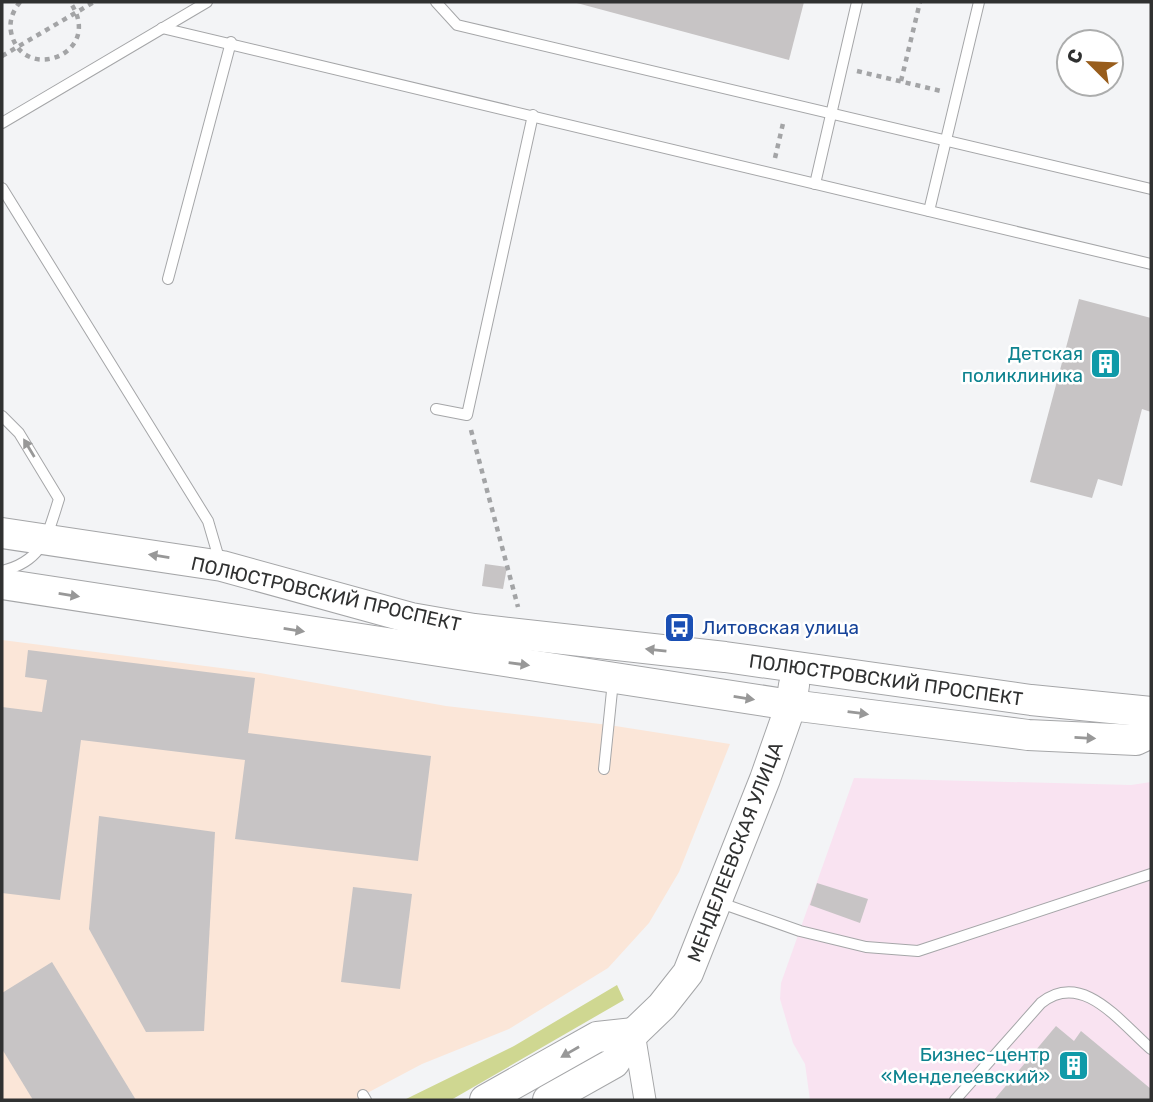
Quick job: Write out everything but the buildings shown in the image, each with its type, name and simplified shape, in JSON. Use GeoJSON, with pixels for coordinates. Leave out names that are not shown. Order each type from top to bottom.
{"type":"FeatureCollection","features":[{"type":"Feature","properties":{"kind":"main road","name":"ПОЛЮСТРОВСКИЙ ПРОСПЕКТ"},"geometry":{"type":"LineString","coordinates":[[2,533],[222,566],[411,618],[474,629],[725,657],[1031,700],[1151,712]]}},
{"type":"Feature","properties":{"kind":"main road","name":"ПОЛЮСТРОВСКИЙ ПРОСПЕКТ"},"geometry":{"type":"LineString","coordinates":[[2,584],[791,705],[1028,735],[1136,740],[1151,733]]}},
{"type":"Feature","properties":{"kind":"main road","name":"МЕНДЕЛЕЕВСКАЯ УЛИЦА"},"geometry":{"type":"LineString","coordinates":[[634,1033],[662,1006],[688,973],[718,902],[791,705],[797,668]]}},
{"type":"Feature","properties":{"kind":"main road"},"geometry":{"type":"LineString","coordinates":[[485,1100],[597,1037],[634,1033]]}},
{"type":"Feature","properties":{"kind":"main road"},"geometry":{"type":"LineString","coordinates":[[548,1100],[614,1063],[634,1033]]}},
{"type":"Feature","properties":{"kind":"street"},"geometry":{"type":"LineString","coordinates":[[634,1033],[645,1100]]}},
{"type":"Feature","properties":{"kind":"lane"},"geometry":{"type":"LineString","coordinates":[[2,123],[207,2]]}},
{"type":"Feature","properties":{"kind":"lane"},"geometry":{"type":"LineString","coordinates":[[436,2],[457,25],[1151,190]]}},
{"type":"Feature","properties":{"kind":"lane"},"geometry":{"type":"LineString","coordinates":[[815,184],[857,2]]}},
{"type":"Feature","properties":{"kind":"lane"},"geometry":{"type":"LineString","coordinates":[[929,211],[979,2]]}},
{"type":"Feature","properties":{"kind":"lane"},"geometry":{"type":"LineString","coordinates":[[162,28],[231,42],[1151,264]]}},
{"type":"Feature","properties":{"kind":"lane"},"geometry":{"type":"LineString","coordinates":[[168,279],[231,42]]}},
{"type":"Feature","properties":{"kind":"lane"},"geometry":{"type":"LineString","coordinates":[[436,410],[467,415],[533,115]]}},
{"type":"Feature","properties":{"kind":"lane"},"geometry":{"type":"LineString","coordinates":[[2,188],[208,521],[222,566]]}},
{"type":"Feature","properties":{"kind":"lane"},"geometry":{"type":"LineString","coordinates":[[2,415],[19,433],[60,499],[46,538],[36,555],[2,571]]}},
{"type":"Feature","properties":{"kind":"lane"},"geometry":{"type":"LineString","coordinates":[[604,769],[613,678]]}},
{"type":"Feature","properties":{"kind":"lane"},"geometry":{"type":"LineString","coordinates":[[718,902],[800,931],[858,945],[918,951],[1151,874]]}},
{"type":"Feature","properties":{"kind":"lane"},"geometry":{"type":"LineString","coordinates":[[956,1100],[1041,1003],[1055,992],[1072,990],[1091,997],[1151,1049]]}},
{"type":"Feature","properties":{"kind":"path"},"geometry":{"type":"LineString","coordinates":[[20,2],[10,25],[18,47],[36,59],[58,58],[67,52],[79,34],[77,12],[70,2]]}},
{"type":"Feature","properties":{"kind":"path"},"geometry":{"type":"LineString","coordinates":[[2,56],[94,2]]}},
{"type":"Feature","properties":{"kind":"path"},"geometry":{"type":"LineString","coordinates":[[901,81],[920,2]]}},
{"type":"Feature","properties":{"kind":"path"},"geometry":{"type":"LineString","coordinates":[[843,67],[957,95]]}},
{"type":"Feature","properties":{"kind":"path"},"geometry":{"type":"LineString","coordinates":[[771,173],[787,103]]}},
{"type":"Feature","properties":{"kind":"path"},"geometry":{"type":"LineString","coordinates":[[467,415],[519,611]]}},
{"type":"Feature","properties":{"kind":"shaded area"},"geometry":{"type":"Polygon","coordinates":[[[2,640],[260,673],[446,706],[609,725],[730,744],[679,872],[649,923],[608,968],[509,1029],[422,1064],[354,1100],[2,1100],[2,640]]]}},
{"type":"Feature","properties":{"kind":"shaded area"},"geometry":{"type":"Polygon","coordinates":[[[854,778],[1131,785],[1151,782],[1151,1100],[810,1100],[805,1064],[793,1043],[780,999],[781,983],[854,778]]]}},
{"type":"Feature","properties":{"kind":"green space"},"geometry":{"type":"Polygon","coordinates":[[[617,985],[624,1000],[451,1100],[404,1100],[514,1046],[617,985]]]}},
{"type":"Feature","properties":{"kind":"place","name":"Детская поликлиника"},"geometry":{"type":"Point","coordinates":[1106,364]}},
{"type":"Feature","properties":{"kind":"place","name":"Литовская улица"},"geometry":{"type":"Point","coordinates":[679,627]}},
{"type":"Feature","properties":{"kind":"place","name":"Бизнес-центр «Менделеевский»"},"geometry":{"type":"Point","coordinates":[1073,1065]}}]}
